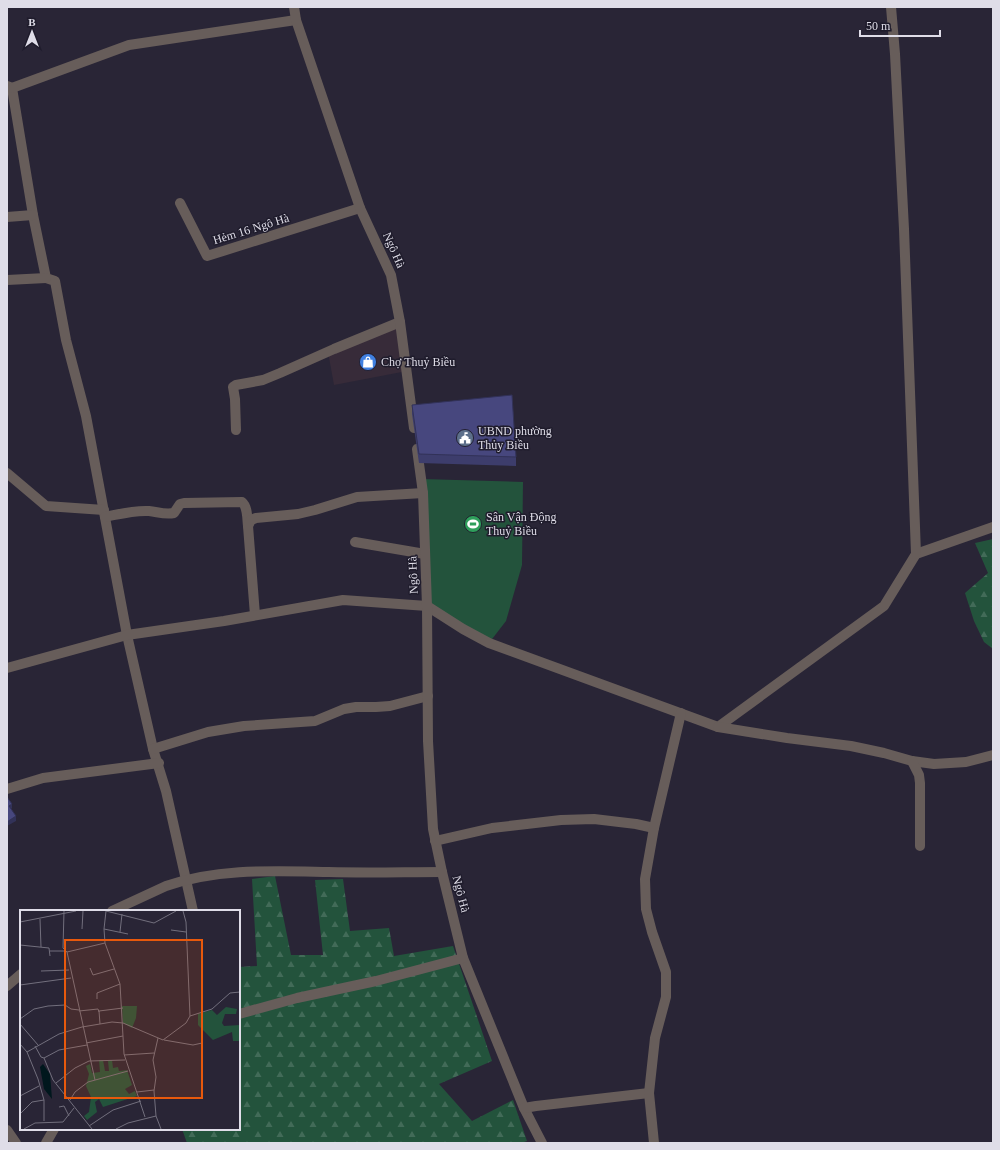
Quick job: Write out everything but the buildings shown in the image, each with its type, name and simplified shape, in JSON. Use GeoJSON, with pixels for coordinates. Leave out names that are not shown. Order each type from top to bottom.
{"type":"FeatureCollection","features":[{"type":"Feature","properties":{"kind":"street","name":"Ngô Hà"},"geometry":{"type":"LineString","coordinates":[[294,7],[296,20],[360,208],[391,275],[400,322],[422,493],[427,606],[428,741],[435,841],[463,958],[524,1108],[542,1143]]}},
{"type":"Feature","properties":{"kind":"street"},"geometry":{"type":"LineString","coordinates":[[718,727],[884,606],[916,554],[903,205],[896,54],[891,7]]}},
{"type":"Feature","properties":{"kind":"street"},"geometry":{"type":"LineString","coordinates":[[46,278],[33,216],[10,87],[129,45],[296,20]]}},
{"type":"Feature","properties":{"kind":"street","name":"Hẻm 16 Ngô Hà"},"geometry":{"type":"LineString","coordinates":[[180,203],[207,256],[360,208]]}},
{"type":"Feature","properties":{"kind":"street"},"geometry":{"type":"LineString","coordinates":[[7,217],[33,216]]}},
{"type":"Feature","properties":{"kind":"street"},"geometry":{"type":"LineString","coordinates":[[7,280],[46,278],[55,281],[66,340],[86,416],[127,635],[153,749],[166,791],[193,910]]}},
{"type":"Feature","properties":{"kind":"street"},"geometry":{"type":"LineString","coordinates":[[236,430],[233,387],[236,385],[263,380],[400,322]]}},
{"type":"Feature","properties":{"kind":"street"},"geometry":{"type":"LineString","coordinates":[[7,473],[46,506],[105,513],[151,511],[168,514],[174,513],[180,504],[184,503],[242,502],[246,508],[255,615]]}},
{"type":"Feature","properties":{"kind":"street"},"geometry":{"type":"LineString","coordinates":[[248,526],[251,520],[256,518],[298,514],[357,496],[422,493]]}},
{"type":"Feature","properties":{"kind":"street"},"geometry":{"type":"LineString","coordinates":[[916,554],[993,527]]}},
{"type":"Feature","properties":{"kind":"street"},"geometry":{"type":"LineString","coordinates":[[355,542],[425,554]]}},
{"type":"Feature","properties":{"kind":"street"},"geometry":{"type":"LineString","coordinates":[[7,668],[127,635],[343,600],[427,606],[463,629],[490,643],[718,727],[851,746],[912,761],[934,764],[966,762],[993,755]]}},
{"type":"Feature","properties":{"kind":"street"},"geometry":{"type":"LineString","coordinates":[[153,749],[208,732],[244,726],[315,721],[344,709],[356,707],[390,706],[428,696]]}},
{"type":"Feature","properties":{"kind":"street"},"geometry":{"type":"LineString","coordinates":[[654,1143],[649,1093],[655,1038],[666,997],[666,972],[652,932],[646,909],[645,879],[654,828],[681,713]]}},
{"type":"Feature","properties":{"kind":"street"},"geometry":{"type":"LineString","coordinates":[[912,761],[919,775],[920,783],[920,846]]}},
{"type":"Feature","properties":{"kind":"street"},"geometry":{"type":"LineString","coordinates":[[7,789],[44,778],[158,763]]}},
{"type":"Feature","properties":{"kind":"street"},"geometry":{"type":"LineString","coordinates":[[435,841],[492,828],[561,820],[594,819],[636,824],[654,828]]}},
{"type":"Feature","properties":{"kind":"street"},"geometry":{"type":"LineString","coordinates":[[114,910],[166,886],[217,875],[258,871],[372,873],[442,872]]}},
{"type":"Feature","properties":{"kind":"street"},"geometry":{"type":"LineString","coordinates":[[240,1014],[296,998],[376,982],[463,958]]}},
{"type":"Feature","properties":{"kind":"street"},"geometry":{"type":"LineString","coordinates":[[7,986],[20,975]]}},
{"type":"Feature","properties":{"kind":"street"},"geometry":{"type":"LineString","coordinates":[[524,1108],[649,1093]]}},
{"type":"Feature","properties":{"kind":"street"},"geometry":{"type":"LineString","coordinates":[[7,1130],[16,1143]]}},
{"type":"Feature","properties":{"kind":"street"},"geometry":{"type":"LineString","coordinates":[[46,1143],[53,1130]]}},
{"type":"Feature","properties":{"kind":"shaded area","name":"Chợ Thuỷ Biều"},"geometry":{"type":"Polygon","coordinates":[[[400,322],[407,371],[334,385],[328,352],[400,322]]]}},
{"type":"Feature","properties":{"kind":"green space","name":"Sân Vận Động Thuỷ Biều"},"geometry":{"type":"Polygon","coordinates":[[[421,479],[523,482],[522,565],[506,621],[489,643],[427,606],[421,479]]]}},
{"type":"Feature","properties":{"kind":"green space"},"geometry":{"type":"Polygon","coordinates":[[[993,539],[993,649],[984,642],[974,621],[965,593],[988,573],[975,543],[993,539]]]}},
{"type":"Feature","properties":{"kind":"green space"},"geometry":{"type":"Polygon","coordinates":[[[275,876],[291,955],[323,955],[315,880],[343,879],[350,931],[389,928],[394,956],[453,946],[492,1061],[439,1084],[472,1121],[513,1100],[527,1141],[521,1143],[187,1143],[182,1130],[240,1130],[240,967],[257,966],[252,879],[275,876]]]}},
{"type":"Feature","properties":{"kind":"place","name":"Chợ Thuỷ Biều"},"geometry":{"type":"Point","coordinates":[368,362]}},
{"type":"Feature","properties":{"kind":"place","name":"UBND phường Thủy Biều"},"geometry":{"type":"Point","coordinates":[465,438]}},
{"type":"Feature","properties":{"kind":"place","name":"Sân Vận Động Thuỷ Biều"},"geometry":{"type":"Point","coordinates":[473,524]}}]}
